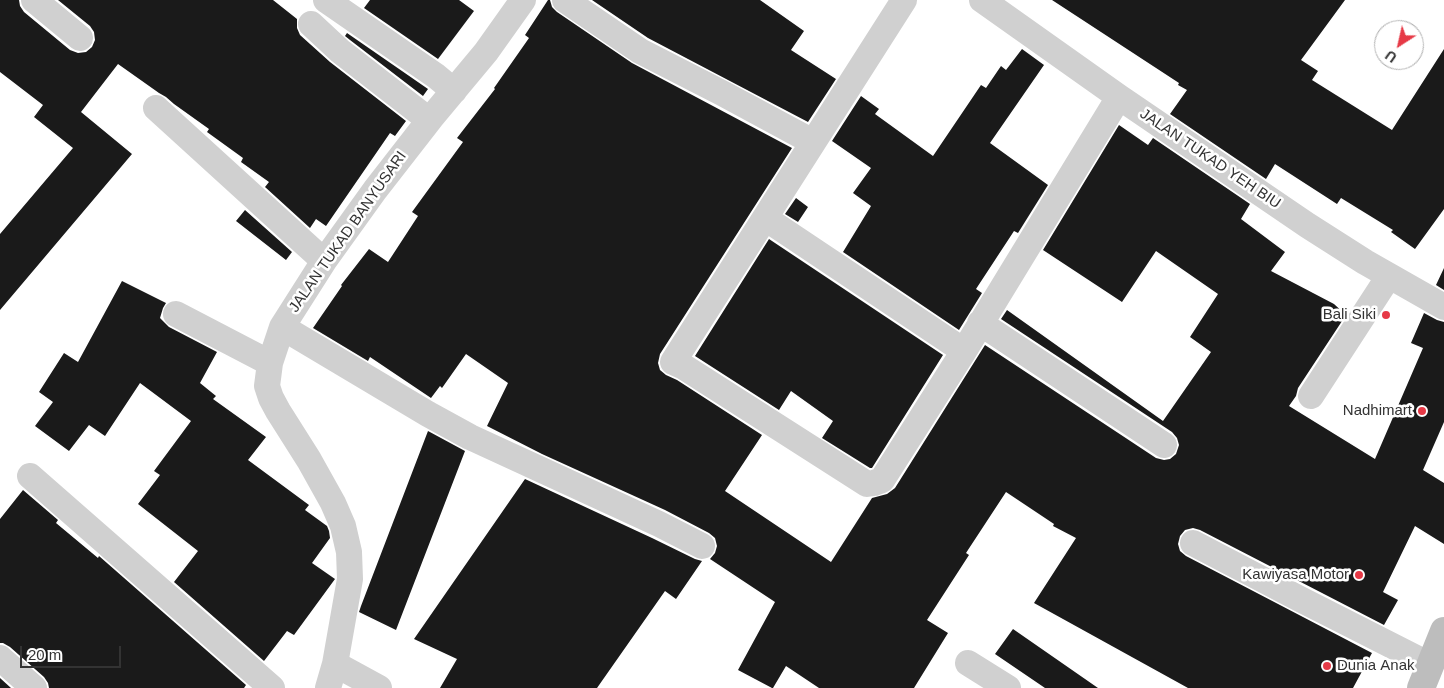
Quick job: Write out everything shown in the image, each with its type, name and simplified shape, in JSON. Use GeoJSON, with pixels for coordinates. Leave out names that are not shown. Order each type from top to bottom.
{"type":"FeatureCollection","features":[{"type":"Feature","properties":{"kind":"main road"},"geometry":{"type":"LineString","coordinates":[[1426,676],[1444,631]]}},
{"type":"Feature","properties":{"kind":"street"},"geometry":{"type":"LineString","coordinates":[[34,0],[80,38]]}},
{"type":"Feature","properties":{"kind":"street"},"geometry":{"type":"LineString","coordinates":[[326,0],[436,76],[454,91]]}},
{"type":"Feature","properties":{"kind":"street","name":"JALAN TUKAD BANYUSARI"},"geometry":{"type":"LineString","coordinates":[[332,676],[350,579],[349,552],[343,526],[333,503],[271,398],[268,386],[270,363],[282,327],[324,261],[375,190],[429,120],[486,52],[523,0]]}},
{"type":"Feature","properties":{"kind":"street"},"geometry":{"type":"LineString","coordinates":[[565,0],[640,51],[812,142]]}},
{"type":"Feature","properties":{"kind":"street"},"geometry":{"type":"LineString","coordinates":[[904,0],[673,362],[684,367],[867,484],[882,480],[964,351],[1119,97]]}},
{"type":"Feature","properties":{"kind":"street","name":"JALAN TUKAD YEH BIU"},"geometry":{"type":"LineString","coordinates":[[982,0],[1119,97],[1307,225],[1389,276],[1444,307]]}},
{"type":"Feature","properties":{"kind":"street"},"geometry":{"type":"LineString","coordinates":[[311,24],[340,51],[429,120]]}},
{"type":"Feature","properties":{"kind":"street"},"geometry":{"type":"LineString","coordinates":[[156,108],[324,261]]}},
{"type":"Feature","properties":{"kind":"street"},"geometry":{"type":"LineString","coordinates":[[766,218],[964,351]]}},
{"type":"Feature","properties":{"kind":"street"},"geometry":{"type":"LineString","coordinates":[[1311,396],[1389,276]]}},
{"type":"Feature","properties":{"kind":"street"},"geometry":{"type":"LineString","coordinates":[[176,314],[270,363]]}},
{"type":"Feature","properties":{"kind":"street"},"geometry":{"type":"LineString","coordinates":[[980,323],[1164,445]]}},
{"type":"Feature","properties":{"kind":"street"},"geometry":{"type":"LineString","coordinates":[[282,327],[428,414],[470,436],[660,524],[702,546]]}},
{"type":"Feature","properties":{"kind":"street"},"geometry":{"type":"LineString","coordinates":[[30,476],[272,688]]}},
{"type":"Feature","properties":{"kind":"street"},"geometry":{"type":"LineString","coordinates":[[1194,543],[1298,598],[1426,676]]}},
{"type":"Feature","properties":{"kind":"street"},"geometry":{"type":"LineString","coordinates":[[0,658],[34,688]]}},
{"type":"Feature","properties":{"kind":"street"},"geometry":{"type":"LineString","coordinates":[[968,663],[1008,688]]}},
{"type":"Feature","properties":{"kind":"street"},"geometry":{"type":"LineString","coordinates":[[332,676],[379,688]]}},
{"type":"Feature","properties":{"kind":"building"},"geometry":{"type":"Polygon","coordinates":[[[0,0],[19,0],[24,12],[70,50],[78,53],[86,52],[92,47],[95,40],[94,32],[90,26],[58,0],[273,0],[297,19],[297,28],[300,35],[330,62],[406,121],[395,136],[390,133],[326,226],[316,219],[310,228],[265,187],[269,182],[241,162],[243,158],[207,132],[209,129],[118,64],[81,112],[132,154],[0,310],[0,234],[73,148],[34,117],[43,105],[0,72],[0,0]]]}},
{"type":"Feature","properties":{"kind":"building"},"geometry":{"type":"Polygon","coordinates":[[[370,0],[459,0],[474,11],[438,59],[364,8],[370,0]]]}},
{"type":"Feature","properties":{"kind":"building"},"geometry":{"type":"Polygon","coordinates":[[[548,0],[550,0],[552,7],[557,12],[632,63],[792,148],[660,354],[658,363],[660,370],[666,375],[677,380],[762,435],[725,491],[831,562],[872,498],[887,494],[895,488],[985,345],[1156,458],[1170,459],[1176,454],[1179,445],[1177,438],[1172,432],[1001,319],[1007,310],[1163,421],[1211,352],[1190,337],[1218,294],[1156,251],[1122,302],[1043,250],[1119,125],[1148,145],[1153,138],[1250,204],[1241,219],[1285,252],[1271,271],[1334,304],[1346,315],[1298,388],[1296,396],[1289,406],[1375,459],[1423,348],[1411,343],[1424,313],[1444,322],[1444,422],[1423,470],[1444,483],[1444,544],[1415,526],[1383,592],[1398,600],[1384,625],[1200,530],[1193,528],[1185,530],[1180,536],[1178,544],[1180,551],[1186,556],[1372,653],[1353,688],[1188,688],[1034,603],[1076,538],[1053,526],[1054,524],[1006,492],[966,553],[969,555],[927,620],[948,633],[914,688],[819,688],[786,666],[772,688],[738,670],[775,602],[710,559],[715,553],[717,546],[715,538],[709,533],[665,510],[542,454],[487,426],[508,383],[466,354],[442,388],[440,386],[431,398],[370,357],[368,361],[313,328],[341,285],[369,249],[388,262],[418,216],[412,212],[463,142],[457,138],[495,89],[529,38],[525,35],[548,0]]]}},
{"type":"Feature","properties":{"kind":"building"},"geometry":{"type":"Polygon","coordinates":[[[592,0],[760,0],[804,31],[791,50],[836,79],[808,122],[648,38],[592,0]]]}},
{"type":"Feature","properties":{"kind":"building"},"geometry":{"type":"Polygon","coordinates":[[[1052,0],[1345,0],[1301,60],[1318,71],[1312,80],[1392,130],[1444,49],[1444,209],[1415,249],[1391,232],[1393,230],[1341,198],[1337,204],[1275,164],[1266,179],[1170,114],[1187,90],[1178,85],[1179,83],[1052,0]]]}},
{"type":"Feature","properties":{"kind":"building"},"geometry":{"type":"Polygon","coordinates":[[[347,33],[428,89],[423,96],[345,36],[347,33]]]}},
{"type":"Feature","properties":{"kind":"building"},"geometry":{"type":"Polygon","coordinates":[[[1022,49],[1044,65],[990,143],[1048,185],[1018,233],[1014,231],[976,289],[982,293],[959,330],[843,252],[871,206],[853,193],[871,168],[832,141],[861,96],[879,109],[875,114],[933,156],[981,85],[986,88],[1001,66],[1006,70],[1022,49]]]}},
{"type":"Feature","properties":{"kind":"building"},"geometry":{"type":"Polygon","coordinates":[[[796,198],[808,207],[798,222],[785,214],[796,198]]]}},
{"type":"Feature","properties":{"kind":"building"},"geometry":{"type":"Polygon","coordinates":[[[245,210],[292,252],[286,260],[236,221],[245,210]]]}},
{"type":"Feature","properties":{"kind":"building"},"geometry":{"type":"Polygon","coordinates":[[[769,239],[943,355],[872,468],[822,438],[833,421],[791,391],[779,410],[695,356],[769,239]]]}},
{"type":"Feature","properties":{"kind":"building"},"geometry":{"type":"Polygon","coordinates":[[[1444,268],[1444,290],[1436,285],[1444,268]]]}},
{"type":"Feature","properties":{"kind":"building"},"geometry":{"type":"Polygon","coordinates":[[[122,281],[166,303],[160,318],[169,327],[217,352],[200,383],[216,396],[213,399],[266,437],[248,460],[309,505],[305,510],[327,526],[329,531],[330,538],[312,563],[335,579],[294,635],[287,631],[264,661],[174,582],[198,551],[138,504],[160,475],[154,471],[191,421],[140,383],[105,436],[89,425],[69,451],[35,426],[53,402],[39,392],[64,353],[78,362],[122,281]]]}},
{"type":"Feature","properties":{"kind":"building"},"geometry":{"type":"Polygon","coordinates":[[[428,431],[465,451],[396,630],[359,612],[428,431]]]}},
{"type":"Feature","properties":{"kind":"building"},"geometry":{"type":"Polygon","coordinates":[[[525,479],[702,561],[676,599],[665,591],[597,688],[440,688],[457,659],[414,639],[525,479]]]}},
{"type":"Feature","properties":{"kind":"building"},"geometry":{"type":"Polygon","coordinates":[[[23,490],[58,520],[56,523],[98,558],[99,556],[246,685],[244,688],[49,688],[44,677],[10,647],[0,643],[0,519],[23,490]]]}},
{"type":"Feature","properties":{"kind":"building"},"geometry":{"type":"Polygon","coordinates":[[[1013,629],[1098,688],[1045,688],[995,654],[1013,629]]]}},
{"type":"Feature","properties":{"kind":"building"},"geometry":{"type":"Polygon","coordinates":[[[0,678],[11,688],[0,688],[0,678]]]}},
{"type":"Feature","properties":{"kind":"place","name":"Bali Siki"},"geometry":{"type":"Point","coordinates":[1386,315]}},
{"type":"Feature","properties":{"kind":"place","name":"Nadhimart"},"geometry":{"type":"Point","coordinates":[1422,411]}},
{"type":"Feature","properties":{"kind":"place","name":"Kawiyasa Motor"},"geometry":{"type":"Point","coordinates":[1359,575]}},
{"type":"Feature","properties":{"kind":"place","name":"Dunia Anak"},"geometry":{"type":"Point","coordinates":[1327,666]}}]}
